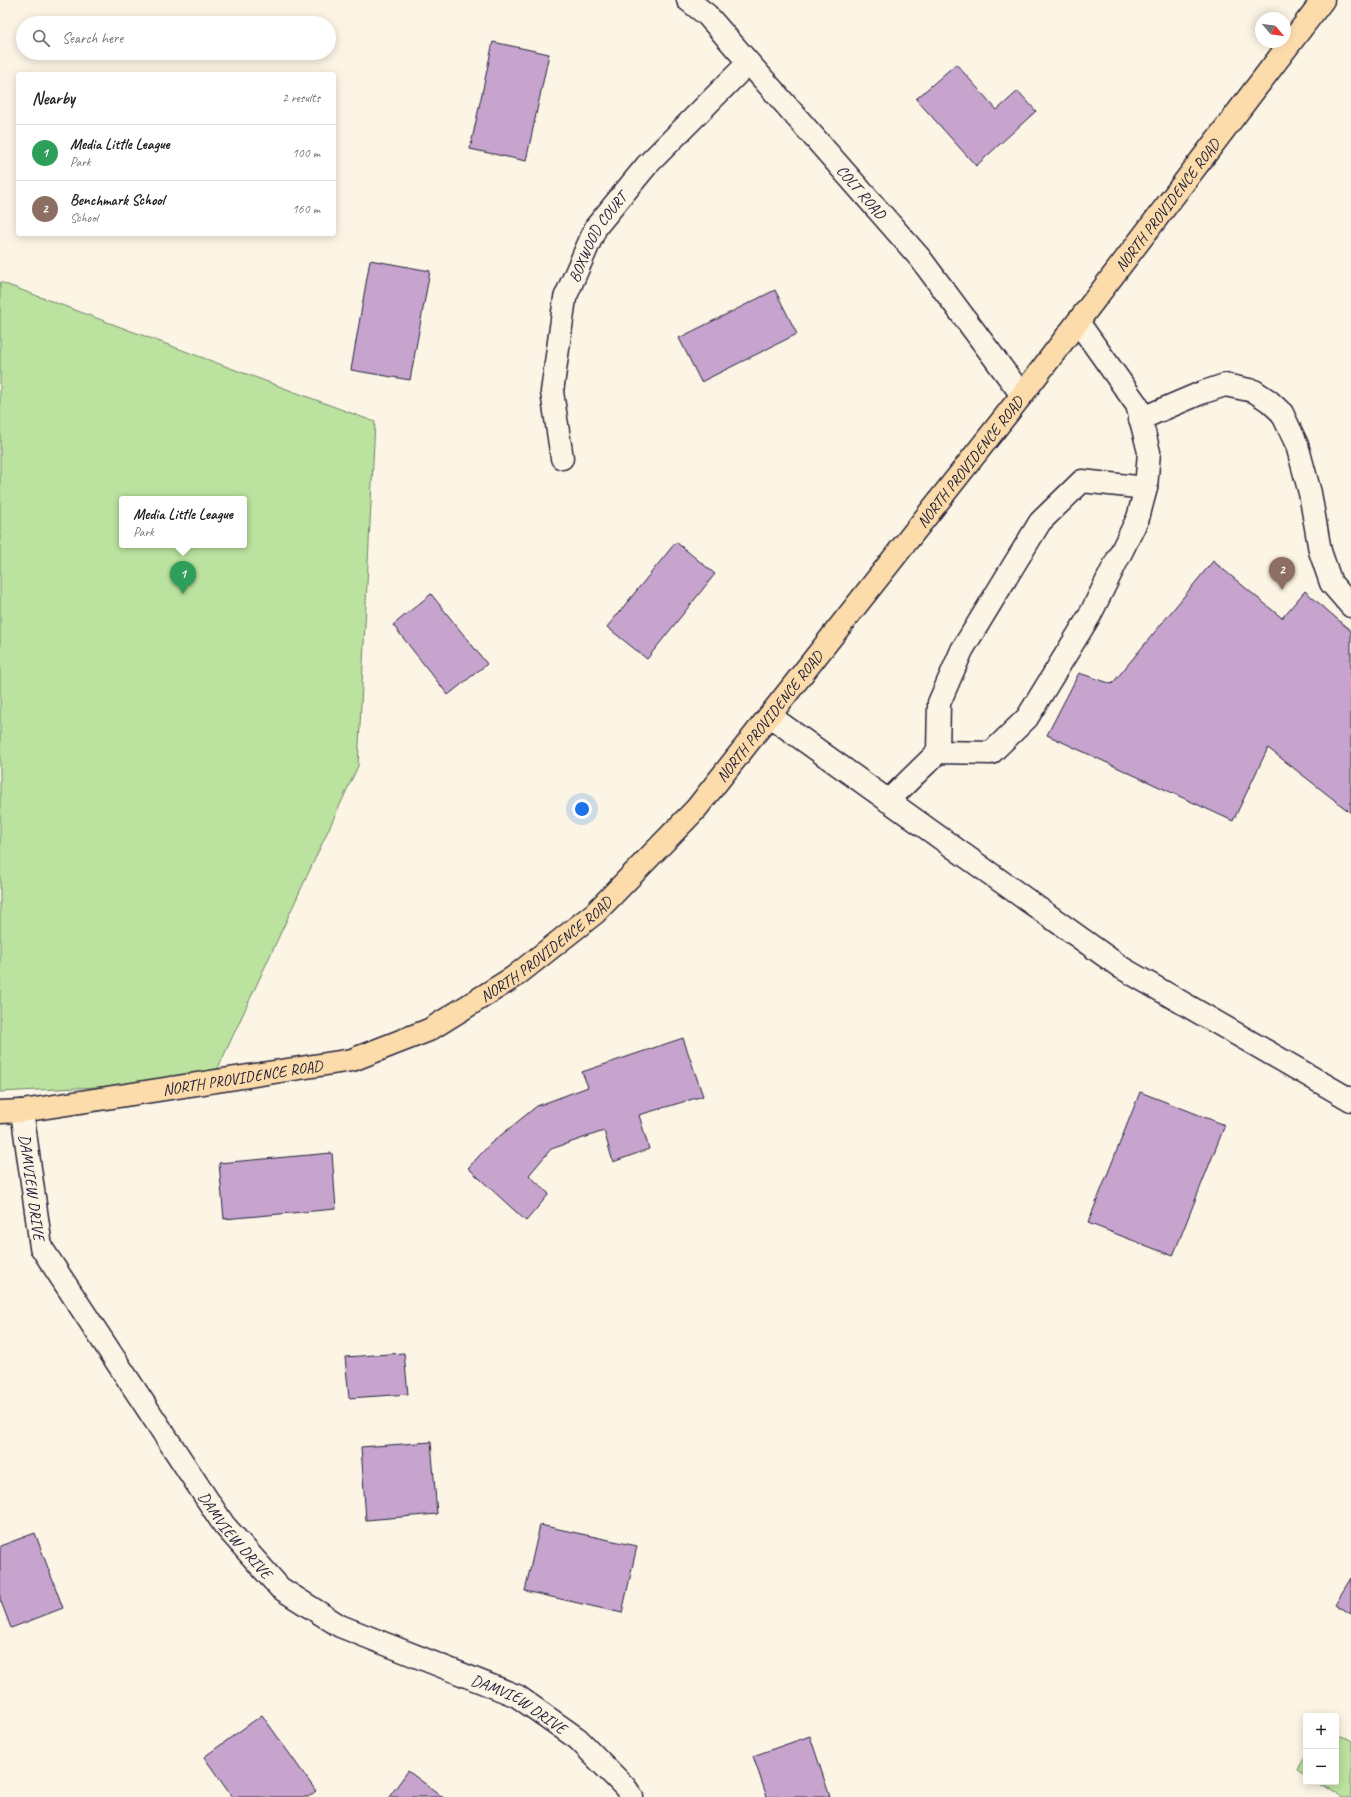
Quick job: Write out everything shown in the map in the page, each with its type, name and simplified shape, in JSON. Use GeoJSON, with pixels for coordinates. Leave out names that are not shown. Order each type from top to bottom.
{"type":"FeatureCollection","features":[{"type":"Feature","properties":{"kind":"main road","name":"NORTH PROVIDENCE ROAD"},"geometry":{"type":"LineString","coordinates":[[0,1112],[22,1111],[352,1060],[429,1030],[514,977],[595,913],[696,809],[1022,395],[1323,0]]}},
{"type":"Feature","properties":{"kind":"street","name":"COLT ROAD"},"geometry":{"type":"LineString","coordinates":[[688,0],[707,15],[748,63],[820,141],[920,258],[1022,395]]}},
{"type":"Feature","properties":{"kind":"street","name":"BOXWOOD COURT"},"geometry":{"type":"LineString","coordinates":[[562,458],[552,392],[565,298],[596,227],[647,165],[748,63]]}},
{"type":"Feature","properties":{"kind":"street"},"geometry":{"type":"LineString","coordinates":[[938,752],[991,753],[1027,718],[1090,615],[1138,518],[1146,488],[1149,452],[1137,405],[1078,322]]}},
{"type":"Feature","properties":{"kind":"street"},"geometry":{"type":"LineString","coordinates":[[1140,419],[1201,393],[1225,385],[1254,391],[1269,401],[1282,414],[1297,445],[1310,493],[1320,551],[1331,583],[1351,606]]}},
{"type":"Feature","properties":{"kind":"street"},"geometry":{"type":"LineString","coordinates":[[888,801],[938,752],[939,703],[962,650],[1040,522],[1082,481],[1146,488]]}},
{"type":"Feature","properties":{"kind":"street"},"geometry":{"type":"LineString","coordinates":[[770,716],[1122,968],[1351,1100]]}},
{"type":"Feature","properties":{"kind":"street","name":"DAMVIEW DRIVE"},"geometry":{"type":"LineString","coordinates":[[22,1111],[41,1247],[224,1525],[280,1588],[340,1626],[517,1696],[578,1739],[625,1787],[632,1797]]}},
{"type":"Feature","properties":{"kind":"green space"},"geometry":{"type":"Polygon","coordinates":[[[0,282],[375,422],[358,766],[212,1081],[0,1092],[0,282]]]}},
{"type":"Feature","properties":{"kind":"green space"},"geometry":{"type":"Polygon","coordinates":[[[1339,1737],[1351,1744],[1351,1797],[1341,1797],[1323,1785],[1339,1785],[1339,1737]]]}},
{"type":"Feature","properties":{"kind":"green space"},"geometry":{"type":"Polygon","coordinates":[[[1303,1759],[1303,1773],[1297,1769],[1303,1759]]]}},
{"type":"Feature","properties":{"kind":"building"},"geometry":{"type":"Polygon","coordinates":[[[493,42],[549,54],[526,161],[470,149],[493,42]]]}},
{"type":"Feature","properties":{"kind":"building"},"geometry":{"type":"Polygon","coordinates":[[[956,64],[997,110],[1018,91],[1036,111],[976,166],[916,99],[956,64]]]}},
{"type":"Feature","properties":{"kind":"building"},"geometry":{"type":"Polygon","coordinates":[[[370,260],[430,271],[410,380],[351,370],[370,260]]]}},
{"type":"Feature","properties":{"kind":"building"},"geometry":{"type":"Polygon","coordinates":[[[775,290],[797,334],[701,382],[679,338],[775,290]]]}},
{"type":"Feature","properties":{"kind":"building"},"geometry":{"type":"Polygon","coordinates":[[[676,542],[715,574],[647,659],[607,627],[676,542]]]}},
{"type":"Feature","properties":{"kind":"building"},"geometry":{"type":"Polygon","coordinates":[[[1213,561],[1282,618],[1305,591],[1351,631],[1351,813],[1268,748],[1233,821],[1047,735],[1079,673],[1112,684],[1213,561]]]}},
{"type":"Feature","properties":{"kind":"building"},"geometry":{"type":"Polygon","coordinates":[[[431,594],[487,664],[448,695],[393,625],[431,594]]]}},
{"type":"Feature","properties":{"kind":"building"},"geometry":{"type":"Polygon","coordinates":[[[683,1038],[703,1096],[639,1115],[649,1149],[613,1162],[604,1131],[551,1149],[529,1175],[549,1194],[526,1221],[468,1168],[490,1144],[537,1106],[588,1087],[582,1072],[683,1038]]]}},
{"type":"Feature","properties":{"kind":"building"},"geometry":{"type":"Polygon","coordinates":[[[1140,1092],[1225,1125],[1173,1256],[1088,1223],[1140,1092]]]}},
{"type":"Feature","properties":{"kind":"building"},"geometry":{"type":"Polygon","coordinates":[[[332,1153],[336,1209],[224,1219],[219,1163],[332,1153]]]}},
{"type":"Feature","properties":{"kind":"building"},"geometry":{"type":"Polygon","coordinates":[[[404,1353],[408,1394],[349,1398],[345,1357],[404,1353]]]}},
{"type":"Feature","properties":{"kind":"building"},"geometry":{"type":"Polygon","coordinates":[[[431,1442],[437,1514],[366,1520],[361,1447],[431,1442]]]}},
{"type":"Feature","properties":{"kind":"building"},"geometry":{"type":"Polygon","coordinates":[[[540,1525],[637,1546],[622,1613],[525,1591],[540,1525]]]}},
{"type":"Feature","properties":{"kind":"building"},"geometry":{"type":"Polygon","coordinates":[[[35,1533],[63,1608],[11,1628],[0,1599],[0,1546],[35,1533]]]}},
{"type":"Feature","properties":{"kind":"building"},"geometry":{"type":"Polygon","coordinates":[[[1351,1578],[1351,1614],[1335,1604],[1351,1578]]]}},
{"type":"Feature","properties":{"kind":"building"},"geometry":{"type":"Polygon","coordinates":[[[262,1715],[316,1791],[308,1797],[232,1797],[204,1757],[262,1715]]]}},
{"type":"Feature","properties":{"kind":"building"},"geometry":{"type":"Polygon","coordinates":[[[810,1736],[830,1797],[767,1797],[753,1756],[810,1736]]]}},
{"type":"Feature","properties":{"kind":"building"},"geometry":{"type":"Polygon","coordinates":[[[408,1771],[443,1797],[389,1797],[408,1771]]]}},
{"type":"Feature","properties":{"kind":"place","name":"Benchmark School"},"geometry":{"type":"Point","coordinates":[1282,590]}},
{"type":"Feature","properties":{"kind":"place","name":"Media Little League"},"geometry":{"type":"Point","coordinates":[183,594]}}]}
